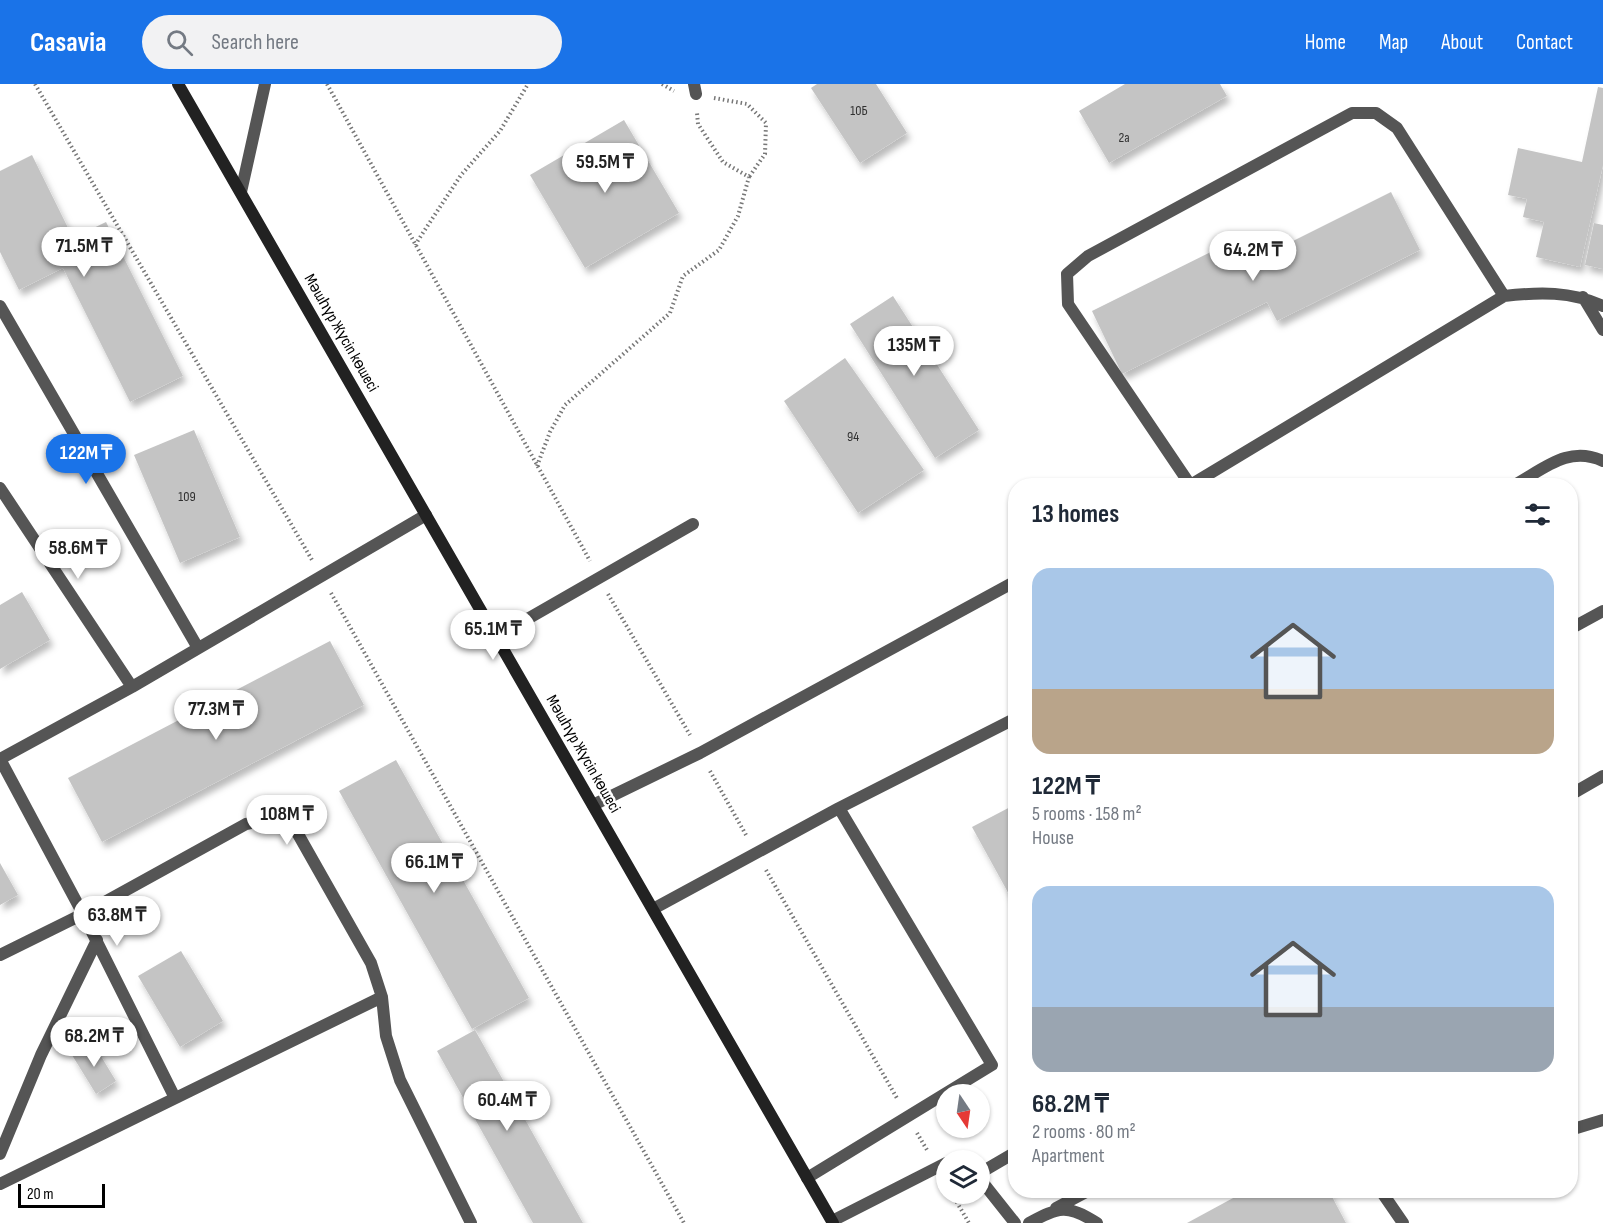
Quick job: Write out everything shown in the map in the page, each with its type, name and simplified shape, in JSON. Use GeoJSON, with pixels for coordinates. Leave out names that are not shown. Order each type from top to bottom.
{"type":"FeatureCollection","features":[{"type":"Feature","properties":{"kind":"main road","name":"Мәшһүр Жүсіп көшесі"},"geometry":{"type":"LineString","coordinates":[[178,84],[833,1222]]}},
{"type":"Feature","properties":{"kind":"street"},"geometry":{"type":"LineString","coordinates":[[241,192],[265,84]]}},
{"type":"Feature","properties":{"kind":"street"},"geometry":{"type":"LineString","coordinates":[[1185,478],[1068,304],[1067,274],[1088,256],[1352,113],[1377,113],[1397,128],[1504,296]]}},
{"type":"Feature","properties":{"kind":"street"},"geometry":{"type":"LineString","coordinates":[[1203,478],[1504,296],[1539,292],[1583,297],[1603,306]]}},
{"type":"Feature","properties":{"kind":"street"},"geometry":{"type":"LineString","coordinates":[[1583,297],[1603,330]]}},
{"type":"Feature","properties":{"kind":"street"},"geometry":{"type":"LineString","coordinates":[[0,306],[198,648]]}},
{"type":"Feature","properties":{"kind":"street"},"geometry":{"type":"LineString","coordinates":[[1527,478],[1567,456],[1588,454],[1603,461]]}},
{"type":"Feature","properties":{"kind":"street"},"geometry":{"type":"LineString","coordinates":[[0,488],[4,505],[132,687]]}},
{"type":"Feature","properties":{"kind":"street"},"geometry":{"type":"LineString","coordinates":[[175,1098],[97,940],[0,759],[132,687],[426,514]]}},
{"type":"Feature","properties":{"kind":"street"},"geometry":{"type":"LineString","coordinates":[[496,637],[598,576],[693,524]]}},
{"type":"Feature","properties":{"kind":"street"},"geometry":{"type":"LineString","coordinates":[[593,805],[700,753],[1008,585]]}},
{"type":"Feature","properties":{"kind":"street"},"geometry":{"type":"LineString","coordinates":[[1578,625],[1603,611]]}},
{"type":"Feature","properties":{"kind":"street"},"geometry":{"type":"LineString","coordinates":[[653,909],[839,808],[1008,722]]}},
{"type":"Feature","properties":{"kind":"street"},"geometry":{"type":"LineString","coordinates":[[1578,790],[1603,776]]}},
{"type":"Feature","properties":{"kind":"street"},"geometry":{"type":"LineString","coordinates":[[807,1178],[992,1065],[839,808]]}},
{"type":"Feature","properties":{"kind":"street"},"geometry":{"type":"LineString","coordinates":[[0,955],[83,914],[246,824],[273,819],[294,827],[371,963],[382,997],[386,1036],[400,1080],[471,1223]]}},
{"type":"Feature","properties":{"kind":"street"},"geometry":{"type":"LineString","coordinates":[[0,1154],[41,1055],[97,940]]}},
{"type":"Feature","properties":{"kind":"street"},"geometry":{"type":"LineString","coordinates":[[0,1184],[382,997]]}},
{"type":"Feature","properties":{"kind":"street"},"geometry":{"type":"LineString","coordinates":[[1578,1128],[1603,1120]]}},
{"type":"Feature","properties":{"kind":"street"},"geometry":{"type":"LineString","coordinates":[[990,1167],[1008,1157]]}},
{"type":"Feature","properties":{"kind":"street"},"geometry":{"type":"LineString","coordinates":[[833,1222],[936,1168]]}},
{"type":"Feature","properties":{"kind":"street"},"geometry":{"type":"LineString","coordinates":[[990,1192],[1014,1223]]}},
{"type":"Feature","properties":{"kind":"street"},"geometry":{"type":"LineString","coordinates":[[1029,1223],[1075,1198]]}},
{"type":"Feature","properties":{"kind":"street"},"geometry":{"type":"LineString","coordinates":[[1386,1198],[1403,1223]]}},
{"type":"Feature","properties":{"kind":"street"},"geometry":{"type":"LineString","coordinates":[[1056,1208],[1082,1214],[1097,1223]]}},
{"type":"Feature","properties":{"kind":"path"},"geometry":{"type":"LineString","coordinates":[[35,84],[321,576],[684,1223]]}},
{"type":"Feature","properties":{"kind":"path"},"geometry":{"type":"LineString","coordinates":[[327,84],[598,576],[908,1117],[936,1158]]}},
{"type":"Feature","properties":{"kind":"path"},"geometry":{"type":"LineString","coordinates":[[415,244],[461,175],[500,131],[528,84]]}},
{"type":"Feature","properties":{"kind":"path"},"geometry":{"type":"LineString","coordinates":[[537,466],[550,432],[565,405],[670,313],[683,276],[719,250],[738,216],[749,177],[765,154],[766,123],[747,104],[695,89],[698,124],[723,162],[749,177]]}},
{"type":"Feature","properties":{"kind":"path"},"geometry":{"type":"LineString","coordinates":[[958,1204],[969,1223]]}},
{"type":"Feature","properties":{"kind":"building"},"geometry":{"type":"Polygon","coordinates":[[[817,84],[876,84],[907,133],[860,163],[811,88],[817,84]]]}},
{"type":"Feature","properties":{"kind":"building"},"geometry":{"type":"Polygon","coordinates":[[[1125,84],[1220,84],[1227,96],[1109,163],[1079,111],[1125,84]]]}},
{"type":"Feature","properties":{"kind":"building"},"geometry":{"type":"Polygon","coordinates":[[[1598,87],[1603,88],[1603,165],[1580,267],[1536,257],[1544,222],[1523,217],[1527,199],[1508,195],[1518,148],[1582,162],[1598,87]]]}},
{"type":"Feature","properties":{"kind":"building"},"geometry":{"type":"Polygon","coordinates":[[[624,120],[679,213],[585,268],[530,175],[624,120]]]}},
{"type":"Feature","properties":{"kind":"building"},"geometry":{"type":"Polygon","coordinates":[[[32,155],[73,238],[106,222],[183,376],[130,402],[63,268],[19,290],[0,252],[0,171],[32,155]]]}},
{"type":"Feature","properties":{"kind":"building"},"geometry":{"type":"Polygon","coordinates":[[[1391,192],[1420,250],[1277,321],[1267,302],[1122,374],[1092,311],[1245,235],[1257,259],[1391,192]]]}},
{"type":"Feature","properties":{"kind":"building"},"geometry":{"type":"Polygon","coordinates":[[[1594,223],[1603,225],[1603,269],[1585,265],[1594,223]]]}},
{"type":"Feature","properties":{"kind":"building"},"geometry":{"type":"Polygon","coordinates":[[[893,296],[979,430],[935,458],[850,324],[893,296]]]}},
{"type":"Feature","properties":{"kind":"building"},"geometry":{"type":"Polygon","coordinates":[[[845,358],[924,470],[858,513],[784,401],[845,358]]]}},
{"type":"Feature","properties":{"kind":"building"},"geometry":{"type":"Polygon","coordinates":[[[194,430],[240,537],[180,563],[134,455],[194,430]]]}},
{"type":"Feature","properties":{"kind":"building"},"geometry":{"type":"Polygon","coordinates":[[[22,592],[50,640],[0,669],[0,605],[22,592]]]}},
{"type":"Feature","properties":{"kind":"building"},"geometry":{"type":"Polygon","coordinates":[[[330,641],[364,705],[102,842],[68,778],[330,641]]]}},
{"type":"Feature","properties":{"kind":"building"},"geometry":{"type":"Polygon","coordinates":[[[396,760],[529,998],[472,1029],[339,791],[396,760]]]}},
{"type":"Feature","properties":{"kind":"building"},"geometry":{"type":"Polygon","coordinates":[[[1008,808],[1008,892],[972,827],[1008,808]]]}},
{"type":"Feature","properties":{"kind":"building"},"geometry":{"type":"Polygon","coordinates":[[[0,863],[18,895],[0,905],[0,863]]]}},
{"type":"Feature","properties":{"kind":"building"},"geometry":{"type":"Polygon","coordinates":[[[181,951],[223,1021],[180,1047],[138,976],[181,951]]]}},
{"type":"Feature","properties":{"kind":"building"},"geometry":{"type":"Polygon","coordinates":[[[475,1030],[583,1223],[533,1223],[437,1051],[475,1030]]]}},
{"type":"Feature","properties":{"kind":"building"},"geometry":{"type":"Polygon","coordinates":[[[93,1043],[116,1081],[96,1094],[72,1055],[93,1043]]]}},
{"type":"Feature","properties":{"kind":"building"},"geometry":{"type":"Polygon","coordinates":[[[1233,1198],[1333,1198],[1346,1223],[1187,1223],[1233,1198]]]}}]}
